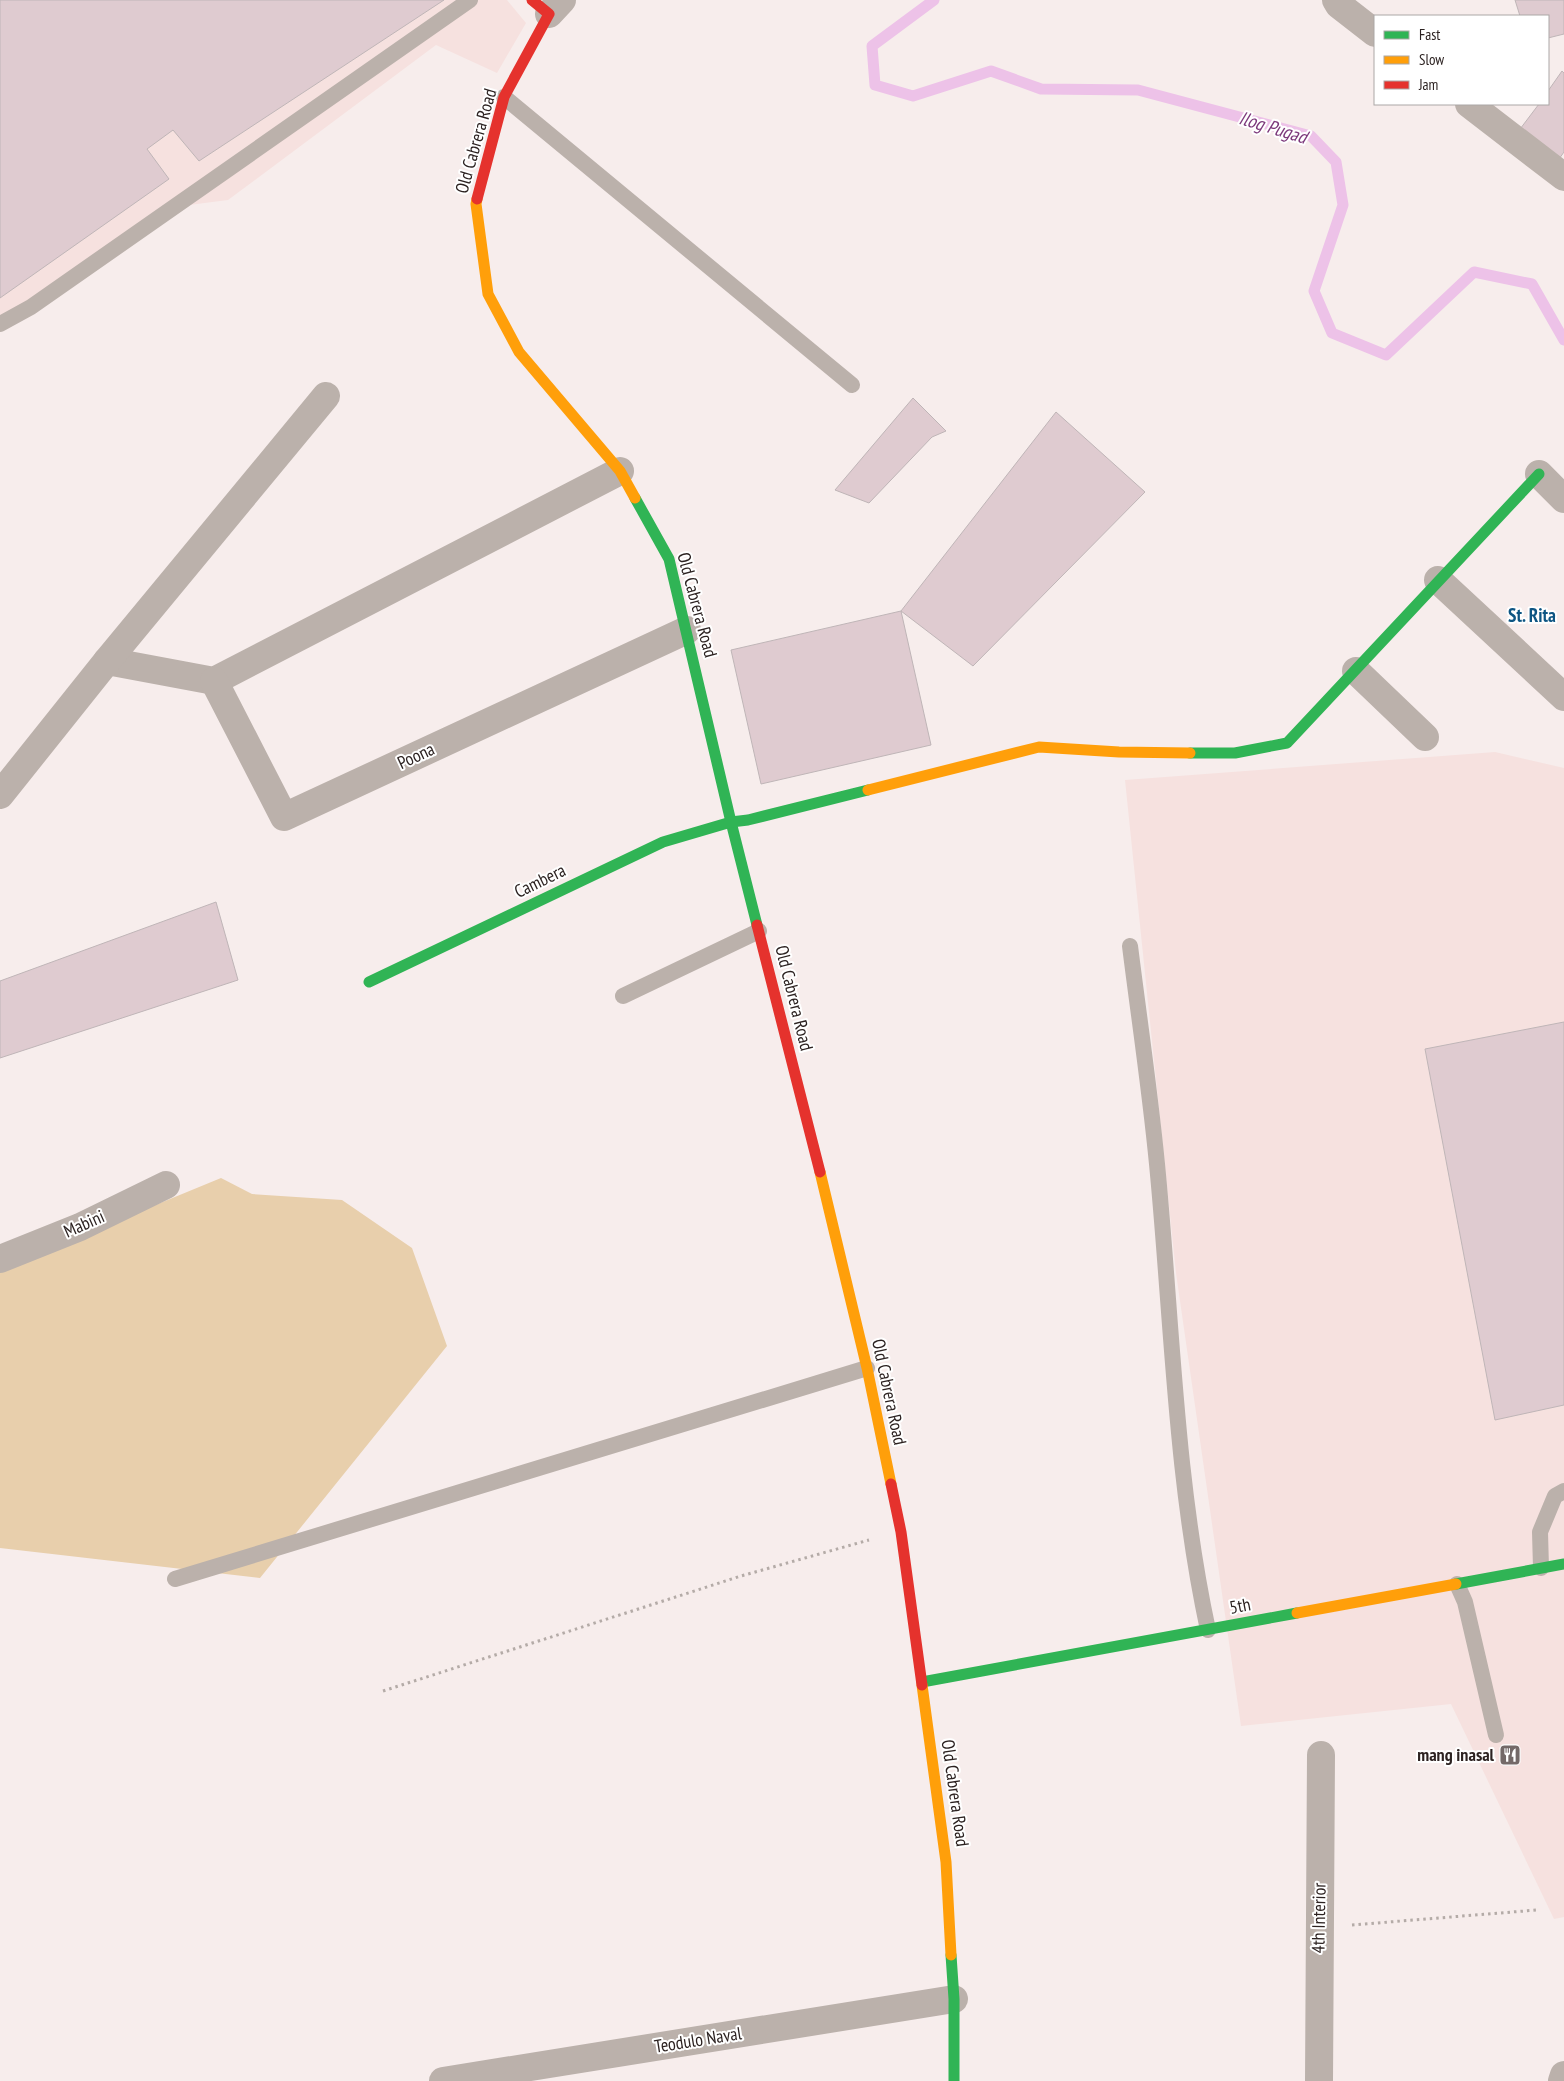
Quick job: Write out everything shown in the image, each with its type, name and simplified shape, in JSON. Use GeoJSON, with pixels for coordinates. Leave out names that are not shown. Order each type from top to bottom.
{"type":"FeatureCollection","features":[{"type":"Feature","properties":{"kind":"street"},"geometry":{"type":"LineString","coordinates":[[1336,0],[1339,5],[1374,31]]}},
{"type":"Feature","properties":{"kind":"street","name":"Old Cabrera Road"},"geometry":{"type":"LineString","coordinates":[[548,5],[504,97],[476,204],[488,294],[519,352],[620,471],[670,559],[731,822],[800,1092],[867,1368],[900,1532],[946,1862],[954,1999],[954,2081]]}},
{"type":"Feature","properties":{"kind":"street"},"geometry":{"type":"LineString","coordinates":[[1469,105],[1564,177]]}},
{"type":"Feature","properties":{"kind":"street"},"geometry":{"type":"LineString","coordinates":[[0,795],[106,661],[326,396]]}},
{"type":"Feature","properties":{"kind":"street"},"geometry":{"type":"LineString","coordinates":[[106,661],[214,681],[620,471]]}},
{"type":"Feature","properties":{"kind":"street"},"geometry":{"type":"LineString","coordinates":[[1539,474],[1564,498]]}},
{"type":"Feature","properties":{"kind":"street","name":"Cambera"},"geometry":{"type":"LineString","coordinates":[[368,982],[663,842],[731,822],[748,820],[1039,747],[1119,752],[1235,753],[1287,743],[1356,672],[1438,580],[1539,474]]}},
{"type":"Feature","properties":{"kind":"street"},"geometry":{"type":"LineString","coordinates":[[1438,580],[1564,697]]}},
{"type":"Feature","properties":{"kind":"street","name":"Poona"},"geometry":{"type":"LineString","coordinates":[[214,681],[284,817],[687,630]]}},
{"type":"Feature","properties":{"kind":"street"},"geometry":{"type":"LineString","coordinates":[[1356,672],[1425,737]]}},
{"type":"Feature","properties":{"kind":"street","name":"Mabini"},"geometry":{"type":"LineString","coordinates":[[0,1259],[80,1226],[166,1185]]}},
{"type":"Feature","properties":{"kind":"street","name":"5th"},"geometry":{"type":"LineString","coordinates":[[922,1682],[1564,1564]]}},
{"type":"Feature","properties":{"kind":"street","name":"4th Interior"},"geometry":{"type":"LineString","coordinates":[[1318,2081],[1321,1755]]}},
{"type":"Feature","properties":{"kind":"street","name":"Teodulo Naval"},"geometry":{"type":"LineString","coordinates":[[443,2081],[954,1999]]}},
{"type":"Feature","properties":{"kind":"street"},"geometry":{"type":"LineString","coordinates":[[1562,2081],[1564,2075]]}},
{"type":"Feature","properties":{"kind":"lane"},"geometry":{"type":"LineString","coordinates":[[0,324],[31,307],[470,0]]}},
{"type":"Feature","properties":{"kind":"lane"},"geometry":{"type":"LineString","coordinates":[[504,97],[852,384]]}},
{"type":"Feature","properties":{"kind":"lane"},"geometry":{"type":"LineString","coordinates":[[623,996],[759,931]]}},
{"type":"Feature","properties":{"kind":"lane"},"geometry":{"type":"LineString","coordinates":[[1130,946],[1157,1163],[1177,1425],[1208,1630]]}},
{"type":"Feature","properties":{"kind":"lane"},"geometry":{"type":"LineString","coordinates":[[176,1579],[867,1368]]}},
{"type":"Feature","properties":{"kind":"lane"},"geometry":{"type":"LineString","coordinates":[[1541,1568],[1540,1532],[1555,1496],[1564,1492]]}},
{"type":"Feature","properties":{"kind":"lane"},"geometry":{"type":"LineString","coordinates":[[1457,1584],[1465,1602],[1496,1735]]}},
{"type":"Feature","properties":{"kind":"path"},"geometry":{"type":"LineString","coordinates":[[383,1691],[741,1576],[900,1532]]}},
{"type":"Feature","properties":{"kind":"path"},"geometry":{"type":"LineString","coordinates":[[1319,1928],[1537,1910]]}},
{"type":"Feature","properties":{"kind":"shaded area"},"geometry":{"type":"Polygon","coordinates":[[[0,0],[507,0],[526,23],[497,73],[436,45],[228,200],[189,205],[0,324],[0,0]]]}},
{"type":"Feature","properties":{"kind":"shaded area"},"geometry":{"type":"Polygon","coordinates":[[[1495,752],[1564,768],[1564,1917],[1554,1919],[1451,1704],[1241,1726],[1176,1273],[1125,780],[1495,752]]]}},
{"type":"Feature","properties":{"kind":"shaded area"},"geometry":{"type":"Polygon","coordinates":[[[221,1178],[252,1194],[342,1200],[412,1248],[447,1346],[260,1578],[0,1548],[0,1269],[221,1178]]]}},
{"type":"Feature","properties":{"kind":"building"},"geometry":{"type":"Polygon","coordinates":[[[0,0],[444,0],[199,161],[173,130],[147,149],[169,179],[0,298],[0,0]]]}},
{"type":"Feature","properties":{"kind":"building"},"geometry":{"type":"Polygon","coordinates":[[[1515,0],[1564,0],[1564,34],[1549,38],[1549,15],[1520,15],[1515,0]]]}},
{"type":"Feature","properties":{"kind":"building"},"geometry":{"type":"Polygon","coordinates":[[[1562,71],[1564,73],[1564,152],[1554,166],[1514,137],[1538,105],[1549,105],[1549,90],[1562,71]]]}},
{"type":"Feature","properties":{"kind":"building"},"geometry":{"type":"Polygon","coordinates":[[[913,398],[946,431],[932,437],[869,503],[835,490],[913,398]]]}},
{"type":"Feature","properties":{"kind":"building"},"geometry":{"type":"Polygon","coordinates":[[[1056,412],[1145,492],[973,666],[901,611],[1056,412]]]}},
{"type":"Feature","properties":{"kind":"building"},"geometry":{"type":"Polygon","coordinates":[[[901,611],[931,745],[761,784],[731,650],[901,611]]]}},
{"type":"Feature","properties":{"kind":"building"},"geometry":{"type":"Polygon","coordinates":[[[216,902],[238,980],[0,1058],[0,981],[216,902]]]}},
{"type":"Feature","properties":{"kind":"building"},"geometry":{"type":"Polygon","coordinates":[[[1564,1022],[1564,1405],[1495,1420],[1425,1049],[1564,1022]]]}},
{"type":"Feature","properties":{"kind":"waterway","name":"Ilog Pugad"},"geometry":{"type":"LineString","coordinates":[[934,0],[872,46],[875,85],[913,96],[991,71],[1041,89],[1138,90],[1311,136],[1336,162],[1343,205],[1314,291],[1332,333],[1386,355],[1474,272],[1532,284],[1564,340]]}},
{"type":"Feature","properties":{"kind":"traffic: fast"},"geometry":{"type":"LineString","coordinates":[[1190,753],[1235,753],[1287,743],[1539,474]]}},
{"type":"Feature","properties":{"kind":"traffic: fast"},"geometry":{"type":"LineString","coordinates":[[635,498],[669,559],[757,925]]}},
{"type":"Feature","properties":{"kind":"traffic: fast"},"geometry":{"type":"LineString","coordinates":[[369,982],[663,842],[731,822],[748,820],[868,790]]}},
{"type":"Feature","properties":{"kind":"traffic: fast"},"geometry":{"type":"LineString","coordinates":[[1456,1584],[1564,1564]]}},
{"type":"Feature","properties":{"kind":"traffic: fast"},"geometry":{"type":"LineString","coordinates":[[922,1682],[1297,1613]]}},
{"type":"Feature","properties":{"kind":"traffic: fast"},"geometry":{"type":"LineString","coordinates":[[951,1955],[954,1999],[954,2081]]}},
{"type":"Feature","properties":{"kind":"traffic: slow"},"geometry":{"type":"LineString","coordinates":[[477,199],[476,204],[488,294],[519,352],[620,471],[635,498]]}},
{"type":"Feature","properties":{"kind":"traffic: slow"},"geometry":{"type":"LineString","coordinates":[[868,790],[1039,747],[1119,752],[1190,753]]}},
{"type":"Feature","properties":{"kind":"traffic: slow"},"geometry":{"type":"LineString","coordinates":[[820,1172],[867,1368],[891,1484]]}},
{"type":"Feature","properties":{"kind":"traffic: slow"},"geometry":{"type":"LineString","coordinates":[[1297,1613],[1456,1584]]}},
{"type":"Feature","properties":{"kind":"traffic: slow"},"geometry":{"type":"LineString","coordinates":[[922,1685],[946,1862],[951,1955]]}},
{"type":"Feature","properties":{"kind":"traffic: jam"},"geometry":{"type":"LineString","coordinates":[[477,199],[504,97],[549,14],[532,0]]}},
{"type":"Feature","properties":{"kind":"traffic: jam"},"geometry":{"type":"LineString","coordinates":[[757,925],[820,1172]]}},
{"type":"Feature","properties":{"kind":"traffic: jam"},"geometry":{"type":"LineString","coordinates":[[891,1484],[901,1532],[922,1685]]}},
{"type":"Feature","properties":{"kind":"place","name":"mang inasal"},"geometry":{"type":"Point","coordinates":[1510,1755]}},
{"type":"Feature","properties":{"kind":"district","name":"St. Rita"},"geometry":{"type":"Point","coordinates":[1532,615]}}]}
